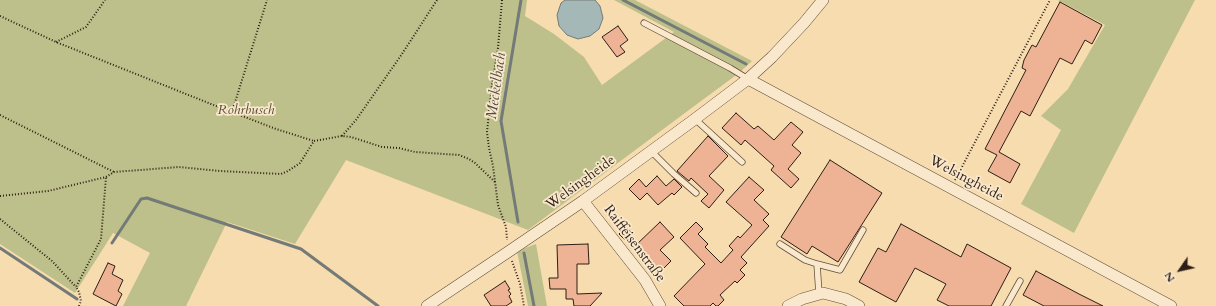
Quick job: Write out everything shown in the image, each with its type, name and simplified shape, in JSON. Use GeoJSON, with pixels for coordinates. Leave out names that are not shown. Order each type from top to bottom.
{"type":"FeatureCollection","features":[{"type":"Feature","properties":{"kind":"street","name":"Welsingheide"},"geometry":{"type":"LineString","coordinates":[[427,306],[583,201],[748,79],[772,57],[804,23],[822,0]]}},
{"type":"Feature","properties":{"kind":"street","name":"Welsingheide"},"geometry":{"type":"LineString","coordinates":[[748,79],[1171,306]]}},
{"type":"Feature","properties":{"kind":"street","name":"Raiffeisenstraße"},"geometry":{"type":"LineString","coordinates":[[583,201],[644,280],[660,306]]}},
{"type":"Feature","properties":{"kind":"street"},"geometry":{"type":"LineString","coordinates":[[788,306],[802,299],[823,293],[846,299],[859,306]]}},
{"type":"Feature","properties":{"kind":"lane","name":"Welsingheide"},"geometry":{"type":"LineString","coordinates":[[644,23],[748,79]]}},
{"type":"Feature","properties":{"kind":"lane"},"geometry":{"type":"LineString","coordinates":[[695,119],[742,162]]}},
{"type":"Feature","properties":{"kind":"lane"},"geometry":{"type":"LineString","coordinates":[[650,151],[696,193]]}},
{"type":"Feature","properties":{"kind":"lane"},"geometry":{"type":"LineString","coordinates":[[780,244],[805,260],[840,270],[864,230]]}},
{"type":"Feature","properties":{"kind":"lane"},"geometry":{"type":"LineString","coordinates":[[817,264],[819,294]]}},
{"type":"Feature","properties":{"kind":"lane"},"geometry":{"type":"LineString","coordinates":[[1006,306],[1020,281]]}},
{"type":"Feature","properties":{"kind":"path"},"geometry":{"type":"LineString","coordinates":[[56,42],[86,27],[105,0]]}},
{"type":"Feature","properties":{"kind":"path"},"geometry":{"type":"LineString","coordinates":[[232,112],[267,0]]}},
{"type":"Feature","properties":{"kind":"path"},"geometry":{"type":"LineString","coordinates":[[342,136],[356,120],[402,54],[437,0]]}},
{"type":"Feature","properties":{"kind":"path"},"geometry":{"type":"LineString","coordinates":[[502,0],[498,48],[492,84],[487,132],[498,205],[506,227],[508,252],[520,284],[524,306]]}},
{"type":"Feature","properties":{"kind":"path"},"geometry":{"type":"LineString","coordinates":[[951,188],[1050,0]]}},
{"type":"Feature","properties":{"kind":"path"},"geometry":{"type":"LineString","coordinates":[[0,16],[56,42],[276,129],[314,141],[342,136],[351,137],[382,147],[399,148],[415,152],[459,155],[469,158],[476,163],[495,182]]}},
{"type":"Feature","properties":{"kind":"path"},"geometry":{"type":"LineString","coordinates":[[0,115],[114,172]]}},
{"type":"Feature","properties":{"kind":"path"},"geometry":{"type":"LineString","coordinates":[[0,196],[48,191],[106,177],[114,172],[179,167],[281,174],[300,163],[314,141]]}},
{"type":"Feature","properties":{"kind":"path"},"geometry":{"type":"LineString","coordinates":[[76,287],[101,239],[106,177]]}},
{"type":"Feature","properties":{"kind":"path"},"geometry":{"type":"LineString","coordinates":[[0,219],[52,261],[76,287],[81,301],[79,306]]}},
{"type":"Feature","properties":{"kind":"green space","name":"Rohrbusch"},"geometry":{"type":"Polygon","coordinates":[[[0,0],[527,0],[525,16],[554,34],[584,57],[602,85],[674,32],[614,0],[635,0],[752,61],[739,73],[528,230],[346,160],[295,244],[227,222],[186,306],[123,306],[150,253],[113,233],[75,293],[0,244],[0,0]]]}},
{"type":"Feature","properties":{"kind":"green space"},"geometry":{"type":"Polygon","coordinates":[[[1058,0],[1195,0],[1074,233],[1021,204],[1061,130],[1041,116],[1068,89],[1105,25],[1058,0]]]}},
{"type":"Feature","properties":{"kind":"green space"},"geometry":{"type":"Polygon","coordinates":[[[536,244],[547,306],[528,306],[517,251],[536,244]]]}},
{"type":"Feature","properties":{"kind":"shaded area"},"geometry":{"type":"Polygon","coordinates":[[[565,0],[595,0],[600,6],[603,18],[599,29],[590,36],[578,39],[567,35],[559,26],[557,15],[561,3],[565,0]]]}},
{"type":"Feature","properties":{"kind":"building"},"geometry":{"type":"Polygon","coordinates":[[[1060,2],[1102,25],[1092,44],[1085,40],[1072,64],[1060,58],[1030,116],[1021,111],[999,152],[1020,164],[1010,183],[988,171],[997,155],[985,149],[1026,70],[1022,68],[1024,60],[1032,45],[1036,47],[1060,2]]]}},
{"type":"Feature","properties":{"kind":"building"},"geometry":{"type":"Polygon","coordinates":[[[618,26],[628,40],[620,46],[625,52],[617,57],[602,37],[618,26]]]}},
{"type":"Feature","properties":{"kind":"building"},"geometry":{"type":"Polygon","coordinates":[[[736,113],[754,129],[758,126],[774,140],[791,122],[803,132],[792,145],[801,153],[788,169],[799,179],[791,188],[771,170],[774,166],[745,140],[741,145],[722,128],[736,113]]]}},
{"type":"Feature","properties":{"kind":"building"},"geometry":{"type":"Polygon","coordinates":[[[708,136],[728,156],[709,176],[724,190],[709,208],[701,201],[708,194],[691,178],[689,181],[677,171],[708,136]]]}},
{"type":"Feature","properties":{"kind":"building"},"geometry":{"type":"Polygon","coordinates":[[[830,160],[882,193],[838,262],[812,246],[807,254],[781,237],[830,160]]]}},
{"type":"Feature","properties":{"kind":"building"},"geometry":{"type":"Polygon","coordinates":[[[657,176],[666,186],[674,179],[682,187],[674,195],[672,193],[658,205],[647,193],[640,200],[629,189],[639,179],[646,187],[657,176]]]}},
{"type":"Feature","properties":{"kind":"building"},"geometry":{"type":"Polygon","coordinates":[[[749,177],[764,190],[754,200],[769,214],[763,220],[769,226],[741,257],[747,263],[740,270],[745,275],[737,283],[735,281],[720,295],[724,300],[718,306],[713,303],[710,306],[684,306],[674,296],[705,264],[680,238],[696,222],[703,229],[698,234],[708,244],[705,247],[721,263],[733,250],[729,246],[738,236],[740,238],[752,225],[726,202],[749,177]]]}},
{"type":"Feature","properties":{"kind":"building"},"geometry":{"type":"Polygon","coordinates":[[[660,222],[674,237],[660,250],[671,261],[660,272],[635,246],[660,222]]]}},
{"type":"Feature","properties":{"kind":"building"},"geometry":{"type":"Polygon","coordinates":[[[901,224],[961,257],[967,244],[1011,268],[991,306],[949,306],[937,300],[946,284],[915,268],[896,302],[859,282],[878,248],[886,252],[901,224]]]}},
{"type":"Feature","properties":{"kind":"building"},"geometry":{"type":"Polygon","coordinates":[[[626,227],[632,233],[625,240],[619,234],[626,227]]]}},
{"type":"Feature","properties":{"kind":"building"},"geometry":{"type":"Polygon","coordinates":[[[588,244],[589,264],[577,264],[577,294],[602,293],[590,306],[574,306],[573,299],[566,299],[566,289],[550,289],[549,278],[558,278],[557,245],[588,244]]]}},
{"type":"Feature","properties":{"kind":"building"},"geometry":{"type":"Polygon","coordinates":[[[108,263],[115,266],[112,274],[123,280],[118,291],[122,294],[116,306],[93,294],[108,263]]]}},
{"type":"Feature","properties":{"kind":"building"},"geometry":{"type":"Polygon","coordinates":[[[1036,271],[1103,306],[1044,306],[1023,295],[1036,271]]]}},
{"type":"Feature","properties":{"kind":"building"},"geometry":{"type":"Polygon","coordinates":[[[505,281],[510,289],[508,290],[511,294],[509,296],[512,302],[506,306],[491,306],[484,295],[505,281]]]}},
{"type":"Feature","properties":{"kind":"waterway","name":"Meckelbach"},"geometry":{"type":"LineString","coordinates":[[518,222],[501,121],[521,0]]}},
{"type":"Feature","properties":{"kind":"waterway"},"geometry":{"type":"LineString","coordinates":[[623,0],[746,64]]}},
{"type":"Feature","properties":{"kind":"waterway"},"geometry":{"type":"LineString","coordinates":[[112,243],[141,199],[147,198],[301,249],[378,306]]}},
{"type":"Feature","properties":{"kind":"waterway"},"geometry":{"type":"LineString","coordinates":[[0,248],[77,299]]}},
{"type":"Feature","properties":{"kind":"waterway","name":"Meckelbach"},"geometry":{"type":"LineString","coordinates":[[524,253],[534,306]]}}]}
